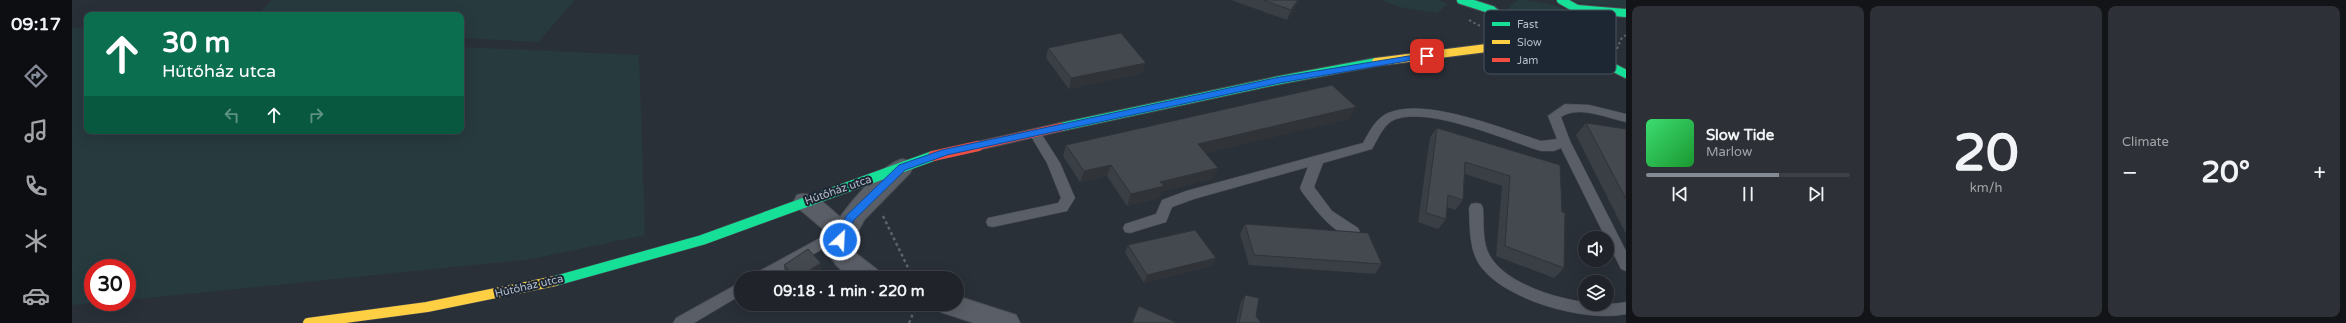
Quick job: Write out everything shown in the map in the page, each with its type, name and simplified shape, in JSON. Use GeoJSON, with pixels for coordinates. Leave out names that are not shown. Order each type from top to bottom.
{"type":"FeatureCollection","features":[{"type":"Feature","properties":{"kind":"street"},"geometry":{"type":"LineString","coordinates":[[1461,0],[1485,10]]}},
{"type":"Feature","properties":{"kind":"street"},"geometry":{"type":"LineString","coordinates":[[1490,0],[1495,10]]}},
{"type":"Feature","properties":{"kind":"street"},"geometry":{"type":"LineString","coordinates":[[1561,0],[1577,9],[1589,10]]}},
{"type":"Feature","properties":{"kind":"street"},"geometry":{"type":"LineString","coordinates":[[1616,12],[1626,13]]}},
{"type":"Feature","properties":{"kind":"street"},"geometry":{"type":"LineString","coordinates":[[1616,22],[1626,21]]}},
{"type":"Feature","properties":{"kind":"street","name":"Hűtőház utca"},"geometry":{"type":"LineString","coordinates":[[308,323],[426,307],[542,284],[702,240],[805,201],[946,152],[1280,80],[1396,60],[1484,49]]}},
{"type":"Feature","properties":{"kind":"street"},"geometry":{"type":"LineString","coordinates":[[1616,57],[1626,66]]}},
{"type":"Feature","properties":{"kind":"street"},"geometry":{"type":"LineString","coordinates":[[1616,69],[1626,74]]}},
{"type":"Feature","properties":{"kind":"street"},"geometry":{"type":"LineString","coordinates":[[857,271],[846,262],[837,248],[842,231],[851,217],[902,167]]}},
{"type":"Feature","properties":{"kind":"street"},"geometry":{"type":"LineString","coordinates":[[805,201],[842,231]]}},
{"type":"Feature","properties":{"kind":"street"},"geometry":{"type":"LineString","coordinates":[[956,312],[1006,323]]}},
{"type":"Feature","properties":{"kind":"lane"},"geometry":{"type":"LineString","coordinates":[[1626,118],[1589,108],[1565,108],[1554,116],[1564,141],[1626,265]]}},
{"type":"Feature","properties":{"kind":"lane"},"geometry":{"type":"LineString","coordinates":[[1130,228],[1161,218],[1167,204],[1191,195],[1367,146],[1380,125],[1392,117],[1403,113],[1433,114],[1541,146],[1554,146],[1564,141]]}},
{"type":"Feature","properties":{"kind":"lane"},"geometry":{"type":"LineString","coordinates":[[993,222],[1062,207],[1068,198],[1053,163],[1035,133]]}},
{"type":"Feature","properties":{"kind":"lane"},"geometry":{"type":"LineString","coordinates":[[1317,161],[1307,188],[1327,216],[1353,232]]}},
{"type":"Feature","properties":{"kind":"lane"},"geometry":{"type":"LineString","coordinates":[[1476,208],[1477,236],[1485,262],[1507,282],[1540,298],[1595,312],[1620,311],[1626,308]]}},
{"type":"Feature","properties":{"kind":"lane"},"geometry":{"type":"LineString","coordinates":[[771,271],[842,231]]}},
{"type":"Feature","properties":{"kind":"lane"},"geometry":{"type":"LineString","coordinates":[[681,323],[734,292]]}},
{"type":"Feature","properties":{"kind":"path"},"geometry":{"type":"LineString","coordinates":[[1616,48],[1621,39],[1626,35]]}},
{"type":"Feature","properties":{"kind":"path"},"geometry":{"type":"LineString","coordinates":[[873,195],[910,271]]}},
{"type":"Feature","properties":{"kind":"path"},"geometry":{"type":"LineString","coordinates":[[910,323],[915,311]]}},
{"type":"Feature","properties":{"kind":"green space"},"geometry":{"type":"Polygon","coordinates":[[[272,0],[575,0],[538,42],[464,38],[464,12],[260,12],[272,0]]]}},
{"type":"Feature","properties":{"kind":"green space"},"geometry":{"type":"Polygon","coordinates":[[[1381,0],[1439,0],[1448,4],[1437,13],[1399,7],[1381,0]]]}},
{"type":"Feature","properties":{"kind":"green space"},"geometry":{"type":"Polygon","coordinates":[[[1518,0],[1534,1],[1566,10],[1510,10],[1510,6],[1518,0]]]}},
{"type":"Feature","properties":{"kind":"green space"},"geometry":{"type":"Polygon","coordinates":[[[1573,0],[1626,0],[1626,7],[1580,3],[1573,0]]]}},
{"type":"Feature","properties":{"kind":"green space"},"geometry":{"type":"Polygon","coordinates":[[[72,28],[84,29],[84,134],[464,134],[464,47],[639,55],[645,235],[532,259],[136,299],[136,259],[84,259],[84,304],[72,305],[72,28]]]}},
{"type":"Feature","properties":{"kind":"building"},"geometry":{"type":"Polygon","coordinates":[[[1263,0],[1298,0],[1291,10],[1263,0]]]}},
{"type":"Feature","properties":{"kind":"building"},"geometry":{"type":"Polygon","coordinates":[[[1121,33],[1146,63],[1071,78],[1048,48],[1121,33]]]}},
{"type":"Feature","properties":{"kind":"building"},"geometry":{"type":"Polygon","coordinates":[[[1332,85],[1356,107],[1198,144],[1218,168],[1160,182],[1164,186],[1131,194],[1111,165],[1084,171],[1066,145],[1332,85]]]}},
{"type":"Feature","properties":{"kind":"building"},"geometry":{"type":"Polygon","coordinates":[[[1586,123],[1626,129],[1626,199],[1586,123]]]}},
{"type":"Feature","properties":{"kind":"building"},"geometry":{"type":"Polygon","coordinates":[[[1437,128],[1560,165],[1562,212],[1565,213],[1564,268],[1505,246],[1510,176],[1465,162],[1463,200],[1448,195],[1446,219],[1426,213],[1437,128]]]}},
{"type":"Feature","properties":{"kind":"building"},"geometry":{"type":"Polygon","coordinates":[[[1245,224],[1368,233],[1382,264],[1254,255],[1245,224]]]}},
{"type":"Feature","properties":{"kind":"building"},"geometry":{"type":"Polygon","coordinates":[[[1195,230],[1216,258],[1147,275],[1128,245],[1195,230]]]}},
{"type":"Feature","properties":{"kind":"building"},"geometry":{"type":"Polygon","coordinates":[[[808,249],[821,263],[808,271],[790,271],[784,265],[808,249]]]}},
{"type":"Feature","properties":{"kind":"building"},"geometry":{"type":"Polygon","coordinates":[[[1245,295],[1259,298],[1256,316],[1261,323],[1239,323],[1245,295]]]}},
{"type":"Feature","properties":{"kind":"building"},"geometry":{"type":"Polygon","coordinates":[[[1139,306],[1175,322],[1175,323],[1132,323],[1139,306]]]}},
{"type":"Feature","properties":{"kind":"traffic: fast"},"geometry":{"type":"LineString","coordinates":[[1461,0],[1492,10]]}},
{"type":"Feature","properties":{"kind":"traffic: fast"},"geometry":{"type":"LineString","coordinates":[[1561,0],[1578,10]]}},
{"type":"Feature","properties":{"kind":"traffic: fast"},"geometry":{"type":"LineString","coordinates":[[1577,9],[1589,10]]}},
{"type":"Feature","properties":{"kind":"traffic: fast"},"geometry":{"type":"LineString","coordinates":[[1616,12],[1626,13]]}},
{"type":"Feature","properties":{"kind":"traffic: fast"},"geometry":{"type":"LineString","coordinates":[[1061,127],[1280,80],[1376,62]]}},
{"type":"Feature","properties":{"kind":"traffic: fast"},"geometry":{"type":"LineString","coordinates":[[1616,69],[1626,74]]}},
{"type":"Feature","properties":{"kind":"traffic: fast"},"geometry":{"type":"LineString","coordinates":[[555,281],[702,240],[933,156]]}},
{"type":"Feature","properties":{"kind":"traffic: slow"},"geometry":{"type":"LineString","coordinates":[[1376,62],[1484,48]]}},
{"type":"Feature","properties":{"kind":"traffic: slow"},"geometry":{"type":"LineString","coordinates":[[308,323],[427,307],[555,281]]}},
{"type":"Feature","properties":{"kind":"traffic: jam"},"geometry":{"type":"LineString","coordinates":[[933,156],[1061,127]]}},
{"type":"Feature","properties":{"kind":"route"},"geometry":{"type":"LineString","coordinates":[[840,240],[842,231],[851,217],[902,167],[946,152],[1280,80],[1381,62],[1427,56]]}}]}
